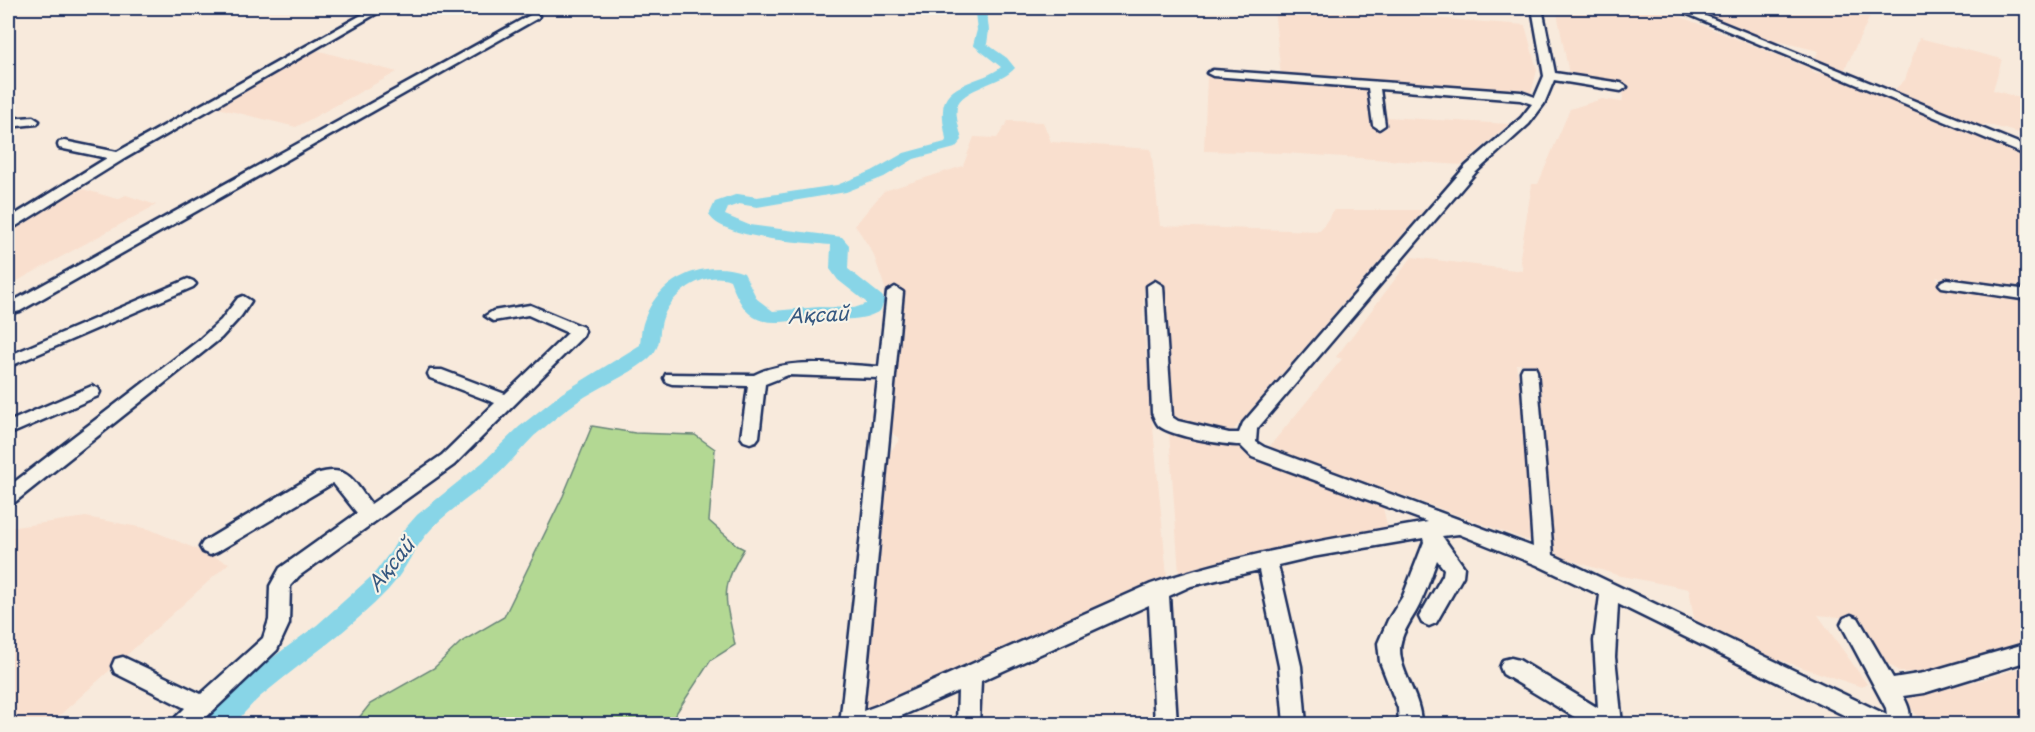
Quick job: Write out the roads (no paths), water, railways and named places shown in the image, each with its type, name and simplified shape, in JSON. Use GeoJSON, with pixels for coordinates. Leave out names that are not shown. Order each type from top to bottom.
{"type":"FeatureCollection","features":[{"type":"Feature","properties":{"kind":"street"},"geometry":{"type":"LineString","coordinates":[[8,225],[119,156],[381,8]]}},
{"type":"Feature","properties":{"kind":"street"},"geometry":{"type":"LineString","coordinates":[[1537,8],[1550,76],[1539,102],[1525,121],[1463,178],[1249,427],[1246,439],[1249,446],[1258,452],[1544,558],[1884,724]]}},
{"type":"Feature","properties":{"kind":"street"},"geometry":{"type":"LineString","coordinates":[[1678,8],[2028,152]]}},
{"type":"Feature","properties":{"kind":"street"},"geometry":{"type":"LineString","coordinates":[[8,309],[15,308],[534,16]]}},
{"type":"Feature","properties":{"kind":"street"},"geometry":{"type":"LineString","coordinates":[[1213,74],[1521,96],[1539,102]]}},
{"type":"Feature","properties":{"kind":"street"},"geometry":{"type":"LineString","coordinates":[[1550,76],[1621,87]]}},
{"type":"Feature","properties":{"kind":"street"},"geometry":{"type":"LineString","coordinates":[[1373,85],[1379,125]]}},
{"type":"Feature","properties":{"kind":"street"},"geometry":{"type":"LineString","coordinates":[[8,123],[33,121]]}},
{"type":"Feature","properties":{"kind":"street"},"geometry":{"type":"LineString","coordinates":[[64,145],[119,156]]}},
{"type":"Feature","properties":{"kind":"street"},"geometry":{"type":"LineString","coordinates":[[8,362],[189,284]]}},
{"type":"Feature","properties":{"kind":"street"},"geometry":{"type":"LineString","coordinates":[[1947,284],[2028,295]]}},
{"type":"Feature","properties":{"kind":"street"},"geometry":{"type":"LineString","coordinates":[[1155,286],[1161,413],[1165,421],[1173,426],[1229,439],[1246,439]]}},
{"type":"Feature","properties":{"kind":"street"},"geometry":{"type":"LineString","coordinates":[[895,292],[852,724],[887,713],[1187,579],[1312,549],[1472,530]]}},
{"type":"Feature","properties":{"kind":"street"},"geometry":{"type":"LineString","coordinates":[[8,497],[155,381],[189,357],[238,311],[243,301]]}},
{"type":"Feature","properties":{"kind":"street"},"geometry":{"type":"LineString","coordinates":[[184,724],[270,645],[278,631],[279,593],[282,582],[291,571],[368,514],[448,460],[575,336],[577,331],[530,310],[494,316]]}},
{"type":"Feature","properties":{"kind":"street"},"geometry":{"type":"LineString","coordinates":[[672,378],[756,381],[772,373],[788,369],[887,373]]}},
{"type":"Feature","properties":{"kind":"street"},"geometry":{"type":"LineString","coordinates":[[1528,370],[1544,558]]}},
{"type":"Feature","properties":{"kind":"street"},"geometry":{"type":"LineString","coordinates":[[436,374],[506,401]]}},
{"type":"Feature","properties":{"kind":"street"},"geometry":{"type":"LineString","coordinates":[[750,437],[756,381]]}},
{"type":"Feature","properties":{"kind":"street"},"geometry":{"type":"LineString","coordinates":[[8,429],[92,392]]}},
{"type":"Feature","properties":{"kind":"street"},"geometry":{"type":"LineString","coordinates":[[210,547],[322,479],[335,476],[343,481],[368,514]]}},
{"type":"Feature","properties":{"kind":"street"},"geometry":{"type":"LineString","coordinates":[[1429,617],[1453,576],[1454,567],[1432,535]]}},
{"type":"Feature","properties":{"kind":"street"},"geometry":{"type":"LineString","coordinates":[[1410,724],[1409,708],[1391,662],[1389,643],[1395,626],[1412,600],[1432,535]]}},
{"type":"Feature","properties":{"kind":"street"},"geometry":{"type":"LineString","coordinates":[[1267,560],[1290,666],[1295,724]]}},
{"type":"Feature","properties":{"kind":"street"},"geometry":{"type":"LineString","coordinates":[[1158,590],[1166,724]]}},
{"type":"Feature","properties":{"kind":"street"},"geometry":{"type":"LineString","coordinates":[[1611,591],[1603,632],[1611,724]]}},
{"type":"Feature","properties":{"kind":"street"},"geometry":{"type":"LineString","coordinates":[[1851,624],[1897,706],[1899,718],[1897,724]]}},
{"type":"Feature","properties":{"kind":"street"},"geometry":{"type":"LineString","coordinates":[[1887,688],[1924,683],[2028,652]]}},
{"type":"Feature","properties":{"kind":"street"},"geometry":{"type":"LineString","coordinates":[[123,666],[204,707]]}},
{"type":"Feature","properties":{"kind":"street"},"geometry":{"type":"LineString","coordinates":[[1511,667],[1605,724]]}},
{"type":"Feature","properties":{"kind":"street"},"geometry":{"type":"LineString","coordinates":[[968,724],[970,674]]}},
{"type":"Feature","properties":{"kind":"waterway","name":"Ақсай"},"geometry":{"type":"LineString","coordinates":[[217,724],[255,685],[326,632],[381,582],[399,558],[410,538],[425,521],[491,468],[526,432],[569,398],[637,358],[649,348],[655,315],[669,295],[690,279],[714,272],[727,272],[738,277],[750,303],[770,317],[791,317],[812,313],[854,314],[874,307],[876,300],[844,276],[839,269],[840,245],[836,241],[746,230],[720,220],[717,215],[721,205],[738,199],[757,202],[840,189],[878,174],[909,156],[950,145],[954,140],[950,111],[953,99],[959,93],[994,78],[1008,68],[1002,60],[980,45],[983,30],[981,13],[985,8]]}}]}
